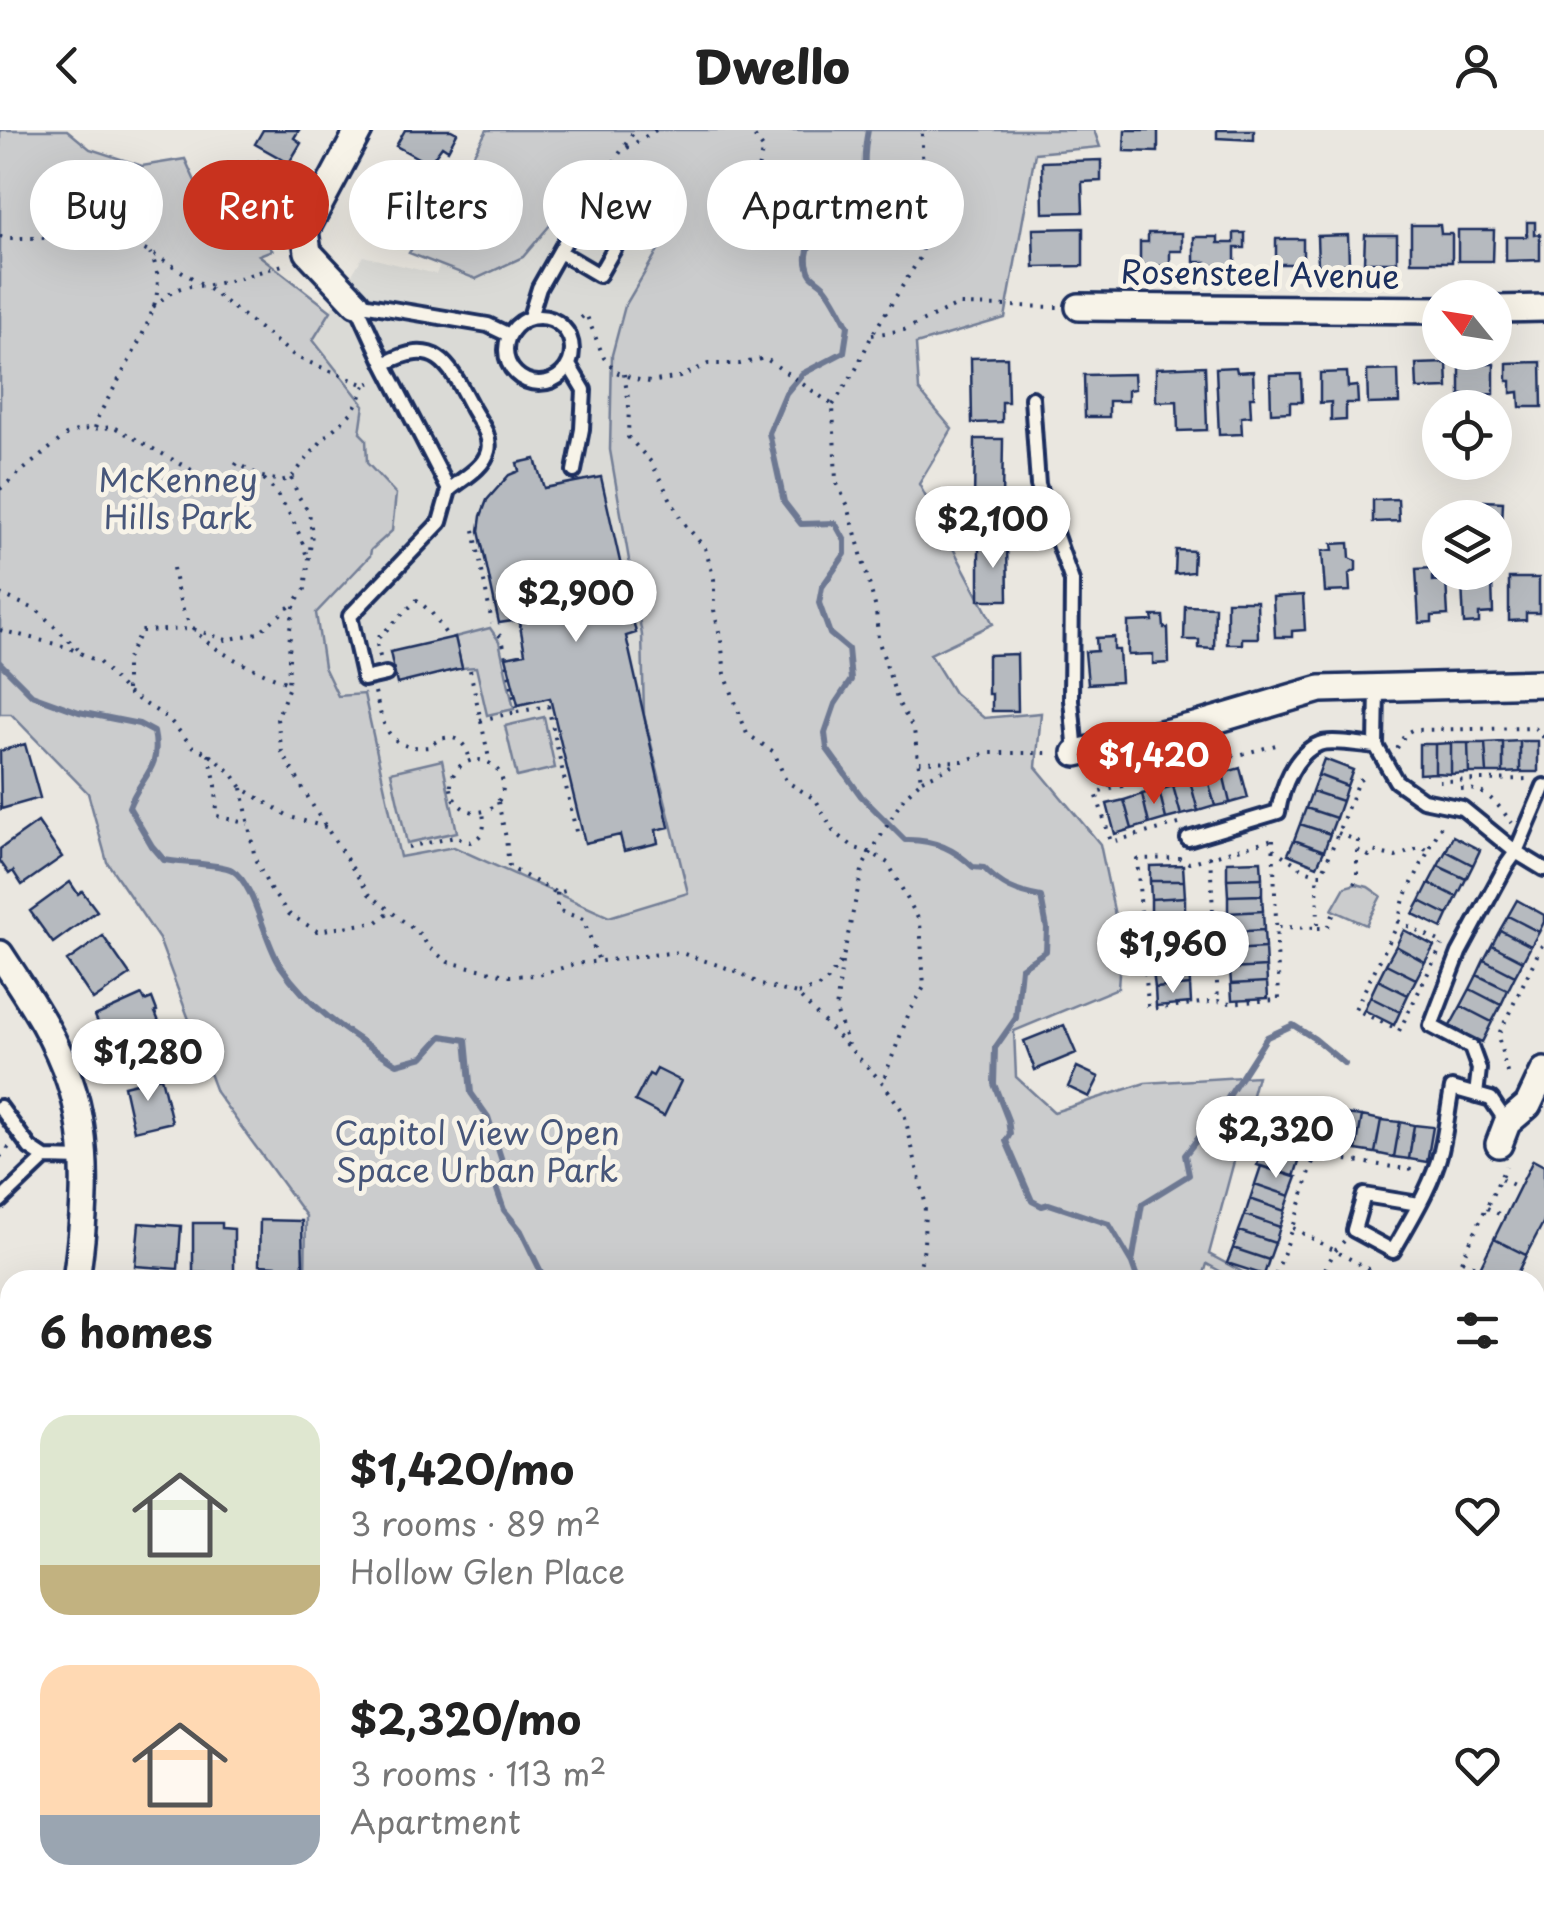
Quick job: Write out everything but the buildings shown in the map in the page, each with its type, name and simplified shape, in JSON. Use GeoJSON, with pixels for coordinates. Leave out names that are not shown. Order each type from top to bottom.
{"type":"FeatureCollection","features":[{"type":"Feature","properties":{"kind":"street"},"geometry":{"type":"LineString","coordinates":[[356,303],[308,252],[305,231],[359,130]]}},
{"type":"Feature","properties":{"kind":"street","name":"Rosensteel Avenue"},"geometry":{"type":"LineString","coordinates":[[1079,307],[1422,310]]}},
{"type":"Feature","properties":{"kind":"street"},"geometry":{"type":"LineString","coordinates":[[1512,309],[1544,308]]}},
{"type":"Feature","properties":{"kind":"street"},"geometry":{"type":"LineString","coordinates":[[1063,753],[1195,726],[1320,689],[1544,682]]}},
{"type":"Feature","properties":{"kind":"street"},"geometry":{"type":"LineString","coordinates":[[0,954],[46,1027],[76,1104],[83,1159],[77,1270]]}},
{"type":"Feature","properties":{"kind":"street"},"geometry":{"type":"LineString","coordinates":[[1504,1143],[1536,1109],[1544,1072]]}},
{"type":"Feature","properties":{"kind":"lane"},"geometry":{"type":"LineString","coordinates":[[530,317],[540,288],[560,252],[599,274],[613,250]]}},
{"type":"Feature","properties":{"kind":"lane"},"geometry":{"type":"LineString","coordinates":[[356,303],[488,325],[509,336]]}},
{"type":"Feature","properties":{"kind":"lane"},"geometry":{"type":"LineString","coordinates":[[356,303],[382,372],[450,490]]}},
{"type":"Feature","properties":{"kind":"lane"},"geometry":{"type":"LineString","coordinates":[[530,317],[560,323],[572,342],[570,365],[542,384],[520,377],[507,358],[509,336],[530,317]]}},
{"type":"Feature","properties":{"kind":"lane"},"geometry":{"type":"LineString","coordinates":[[379,676],[364,679],[350,616],[440,522],[450,490],[484,460],[489,443],[449,366],[428,353],[415,352],[400,356],[382,372]]}},
{"type":"Feature","properties":{"kind":"lane"},"geometry":{"type":"LineString","coordinates":[[570,365],[584,390],[574,471]]}},
{"type":"Feature","properties":{"kind":"lane"},"geometry":{"type":"LineString","coordinates":[[1032,398],[1038,484],[1072,581],[1071,700],[1063,753]]}},
{"type":"Feature","properties":{"kind":"lane"},"geometry":{"type":"LineString","coordinates":[[1376,686],[1376,746],[1396,781],[1423,800],[1462,808],[1516,852],[1544,869]]}},
{"type":"Feature","properties":{"kind":"lane"},"geometry":{"type":"LineString","coordinates":[[1188,839],[1278,812],[1281,793],[1301,756],[1321,742],[1376,746]]}},
{"type":"Feature","properties":{"kind":"lane"},"geometry":{"type":"LineString","coordinates":[[1476,1095],[1479,1069],[1470,1046],[1431,1026],[1459,953],[1516,852],[1544,782]]}},
{"type":"Feature","properties":{"kind":"lane"},"geometry":{"type":"LineString","coordinates":[[1419,1204],[1364,1195],[1354,1230],[1393,1251],[1419,1204],[1441,1152],[1452,1088],[1491,1100],[1504,1143]]}},
{"type":"Feature","properties":{"kind":"lane"},"geometry":{"type":"LineString","coordinates":[[0,1107],[30,1148],[46,1158],[83,1159]]}},
{"type":"Feature","properties":{"kind":"lane"},"geometry":{"type":"LineString","coordinates":[[0,1201],[46,1158]]}},
{"type":"Feature","properties":{"kind":"path"},"geometry":{"type":"LineString","coordinates":[[616,160],[635,130]]}},
{"type":"Feature","properties":{"kind":"path"},"geometry":{"type":"LineString","coordinates":[[623,151],[656,130]]}},
{"type":"Feature","properties":{"kind":"path"},"geometry":{"type":"LineString","coordinates":[[921,781],[914,730],[898,702],[878,639],[876,609],[848,506],[836,482],[833,405],[921,256],[928,190],[922,130]]}},
{"type":"Feature","properties":{"kind":"path"},"geometry":{"type":"LineString","coordinates":[[752,133],[763,148],[760,160]]}},
{"type":"Feature","properties":{"kind":"path"},"geometry":{"type":"LineString","coordinates":[[0,236],[111,238],[127,242],[149,251],[204,286],[296,357],[365,385]]}},
{"type":"Feature","properties":{"kind":"path"},"geometry":{"type":"LineString","coordinates":[[95,428],[153,307],[158,277],[149,251]]}},
{"type":"Feature","properties":{"kind":"path"},"geometry":{"type":"LineString","coordinates":[[153,307],[186,284],[204,286],[290,263]]}},
{"type":"Feature","properties":{"kind":"path"},"geometry":{"type":"LineString","coordinates":[[872,335],[904,330],[958,305],[1079,307]]}},
{"type":"Feature","properties":{"kind":"path"},"geometry":{"type":"LineString","coordinates":[[581,318],[586,314],[604,358],[616,372],[650,382],[680,377],[708,364],[740,364],[765,358],[833,405]]}},
{"type":"Feature","properties":{"kind":"path"},"geometry":{"type":"LineString","coordinates":[[262,478],[291,478],[352,412],[365,385],[382,372]]}},
{"type":"Feature","properties":{"kind":"path"},"geometry":{"type":"LineString","coordinates":[[624,374],[630,404],[628,437],[651,462],[682,521],[705,548],[714,579],[714,610],[724,674],[747,734],[774,752],[786,781],[816,800],[834,831],[855,848],[873,850],[888,863],[920,922],[924,987],[883,1083]]}},
{"type":"Feature","properties":{"kind":"path"},"geometry":{"type":"LineString","coordinates":[[0,489],[66,435],[114,427],[222,487],[238,463],[262,478],[279,496],[299,529],[308,561]]}},
{"type":"Feature","properties":{"kind":"path"},"geometry":{"type":"LineString","coordinates":[[126,692],[126,661],[141,632],[193,629],[226,640],[258,633],[295,602],[305,589],[312,534],[309,512],[291,478]]}},
{"type":"Feature","properties":{"kind":"path"},"geometry":{"type":"LineString","coordinates":[[474,530],[492,622]]}},
{"type":"Feature","properties":{"kind":"path"},"geometry":{"type":"LineString","coordinates":[[173,568],[178,597],[193,629],[213,646],[288,683]]}},
{"type":"Feature","properties":{"kind":"path"},"geometry":{"type":"LineString","coordinates":[[0,594],[37,610],[84,655]]}},
{"type":"Feature","properties":{"kind":"path"},"geometry":{"type":"LineString","coordinates":[[379,628],[369,638],[375,663],[380,662],[376,640],[417,600],[432,612],[446,634]]}},
{"type":"Feature","properties":{"kind":"path"},"geometry":{"type":"LineString","coordinates":[[295,602],[288,683],[277,719],[282,752],[369,894],[448,962],[510,976],[538,975],[575,964],[678,952],[738,972],[761,986],[797,994],[828,980],[843,958]]}},
{"type":"Feature","properties":{"kind":"path"},"geometry":{"type":"LineString","coordinates":[[0,630],[67,647],[99,662],[126,692],[168,718],[192,746],[231,772],[242,788],[290,817],[329,828]]}},
{"type":"Feature","properties":{"kind":"path"},"geometry":{"type":"LineString","coordinates":[[494,630],[502,638],[517,712]]}},
{"type":"Feature","properties":{"kind":"path"},"geometry":{"type":"LineString","coordinates":[[470,670],[490,764]]}},
{"type":"Feature","properties":{"kind":"path"},"geometry":{"type":"LineString","coordinates":[[379,676],[384,724],[399,744],[429,748],[437,740],[456,739],[465,745],[470,761]]}},
{"type":"Feature","properties":{"kind":"path"},"geometry":{"type":"LineString","coordinates":[[480,720],[548,706],[577,836]]}},
{"type":"Feature","properties":{"kind":"path"},"geometry":{"type":"LineString","coordinates":[[1398,760],[1396,750],[1400,741],[1412,730],[1535,728],[1544,738]]}},
{"type":"Feature","properties":{"kind":"path"},"geometry":{"type":"LineString","coordinates":[[1156,830],[1111,842],[1096,794],[1276,745]]}},
{"type":"Feature","properties":{"kind":"path"},"geometry":{"type":"LineString","coordinates":[[848,1048],[836,1010],[863,866],[904,798],[921,781],[987,753],[1063,753]]}},
{"type":"Feature","properties":{"kind":"path"},"geometry":{"type":"LineString","coordinates":[[209,754],[217,816],[248,824]]}},
{"type":"Feature","properties":{"kind":"path"},"geometry":{"type":"LineString","coordinates":[[498,802],[475,813],[459,806],[451,790],[459,767],[470,761],[482,761],[497,769],[503,786],[498,802],[509,867],[556,892],[569,890]]}},
{"type":"Feature","properties":{"kind":"path"},"geometry":{"type":"LineString","coordinates":[[920,762],[963,762]]}},
{"type":"Feature","properties":{"kind":"path"},"geometry":{"type":"LineString","coordinates":[[1110,788],[1113,768]]}},
{"type":"Feature","properties":{"kind":"path"},"geometry":{"type":"LineString","coordinates":[[1432,785],[1440,788],[1439,773]]}},
{"type":"Feature","properties":{"kind":"path"},"geometry":{"type":"LineString","coordinates":[[1273,850],[1307,870],[1322,874],[1358,781],[1364,778]]}},
{"type":"Feature","properties":{"kind":"path"},"geometry":{"type":"LineString","coordinates":[[1439,781],[1544,782]]}},
{"type":"Feature","properties":{"kind":"path"},"geometry":{"type":"LineString","coordinates":[[1471,781],[1471,788]]}},
{"type":"Feature","properties":{"kind":"path"},"geometry":{"type":"LineString","coordinates":[[242,788],[255,859],[270,889],[289,914],[317,930],[377,922],[390,912]]}},
{"type":"Feature","properties":{"kind":"path"},"geometry":{"type":"LineString","coordinates":[[1459,789],[1471,788],[1492,799],[1515,827]]}},
{"type":"Feature","properties":{"kind":"path"},"geometry":{"type":"LineString","coordinates":[[408,847],[454,836],[470,842],[480,838],[484,812]]}},
{"type":"Feature","properties":{"kind":"path"},"geometry":{"type":"LineString","coordinates":[[1398,921],[1444,942],[1399,1031],[1354,1009],[1441,826]]}},
{"type":"Feature","properties":{"kind":"path"},"geometry":{"type":"LineString","coordinates":[[1338,833],[1358,841],[1354,884]]}},
{"type":"Feature","properties":{"kind":"path"},"geometry":{"type":"LineString","coordinates":[[1273,839],[1279,1000],[1218,1001],[1150,1009],[1138,859],[1179,858],[1189,863],[1210,856],[1273,839]]}},
{"type":"Feature","properties":{"kind":"path"},"geometry":{"type":"LineString","coordinates":[[1357,850],[1370,856],[1372,851],[1396,856],[1421,847],[1428,850]]}},
{"type":"Feature","properties":{"kind":"path"},"geometry":{"type":"LineString","coordinates":[[1210,856],[1218,1001]]}},
{"type":"Feature","properties":{"kind":"path"},"geometry":{"type":"LineString","coordinates":[[1317,874],[1318,928]]}},
{"type":"Feature","properties":{"kind":"path"},"geometry":{"type":"LineString","coordinates":[[556,892],[557,910],[583,918],[599,962]]}},
{"type":"Feature","properties":{"kind":"path"},"geometry":{"type":"LineString","coordinates":[[1276,927],[1327,928],[1335,912]]}},
{"type":"Feature","properties":{"kind":"path"},"geometry":{"type":"LineString","coordinates":[[1507,1073],[1498,1036],[1544,941]]}},
{"type":"Feature","properties":{"kind":"path"},"geometry":{"type":"LineString","coordinates":[[1537,955],[1544,959]]}},
{"type":"Feature","properties":{"kind":"path"},"geometry":{"type":"LineString","coordinates":[[797,994],[883,1083],[904,1112],[925,1202],[919,1270]]}},
{"type":"Feature","properties":{"kind":"path"},"geometry":{"type":"LineString","coordinates":[[1405,1019],[1417,1024]]}},
{"type":"Feature","properties":{"kind":"path"},"geometry":{"type":"LineString","coordinates":[[1277,1270],[1319,1141],[1317,1133],[1296,1127]]}},
{"type":"Feature","properties":{"kind":"path"},"geometry":{"type":"LineString","coordinates":[[1457,1270],[1501,1179],[1504,1143]]}},
{"type":"Feature","properties":{"kind":"path"},"geometry":{"type":"LineString","coordinates":[[1315,1155],[1433,1174]]}},
{"type":"Feature","properties":{"kind":"path"},"geometry":{"type":"LineString","coordinates":[[1501,1179],[1520,1188]]}},
{"type":"Feature","properties":{"kind":"path"},"geometry":{"type":"LineString","coordinates":[[1487,1208],[1505,1217]]}},
{"type":"Feature","properties":{"kind":"path"},"geometry":{"type":"LineString","coordinates":[[1293,1228],[1370,1270]]}},
{"type":"Feature","properties":{"kind":"path"},"geometry":{"type":"LineString","coordinates":[[1325,1270],[1335,1251],[1354,1230]]}},
{"type":"Feature","properties":{"kind":"path"},"geometry":{"type":"LineString","coordinates":[[1462,1260],[1480,1268]]}},
{"type":"Feature","properties":{"kind":"shaded area"},"geometry":{"type":"Polygon","coordinates":[[[492,143],[544,160],[543,250],[687,250],[897,682],[992,783],[320,1169],[188,739],[330,599],[298,368],[363,256],[436,274],[446,250],[523,250],[523,160],[485,160],[492,143]]]}},
{"type":"Feature","properties":{"kind":"green space"},"geometry":{"type":"Polygon","coordinates":[[[0,130],[67,130],[90,149],[124,160],[30,160],[30,250],[163,250],[163,163],[185,159],[183,250],[272,250],[259,255],[331,311],[313,340],[364,405],[360,433],[366,439],[367,463],[396,494],[392,531],[316,613],[324,667],[338,696],[364,694],[400,857],[454,847],[609,917],[688,893],[644,715],[642,635],[610,450],[612,355],[625,306],[658,250],[687,250],[687,160],[543,160],[543,233],[523,257],[476,279],[409,253],[523,250],[523,160],[470,160],[487,130],[1094,130],[1100,147],[1035,153],[1005,318],[916,344],[919,390],[952,429],[919,484],[993,624],[930,654],[954,693],[984,718],[1041,713],[1036,767],[1100,844],[1121,944],[1118,988],[1014,1031],[1016,1077],[1054,1112],[1145,1083],[1257,1076],[1209,1254],[1239,1270],[1218,1270],[1207,1264],[1205,1270],[305,1270],[306,1216],[216,1092],[159,939],[107,862],[88,793],[11,714],[0,714],[0,130]]]}},
{"type":"Feature","properties":{"kind":"green space"},"geometry":{"type":"Polygon","coordinates":[[[490,628],[499,641],[514,709],[487,715],[476,667],[462,668],[455,637],[490,628]]]}},
{"type":"Feature","properties":{"kind":"green space"},"geometry":{"type":"Polygon","coordinates":[[[544,717],[555,768],[517,777],[505,726],[544,717]]]}},
{"type":"Feature","properties":{"kind":"green space"},"geometry":{"type":"Polygon","coordinates":[[[442,760],[457,832],[407,843],[391,772],[442,760]]]}},
{"type":"Feature","properties":{"kind":"green space"},"geometry":{"type":"Polygon","coordinates":[[[1356,884],[1381,896],[1366,925],[1332,910],[1345,887],[1356,884]]]}},
{"type":"Feature","properties":{"kind":"waterway"},"geometry":{"type":"LineString","coordinates":[[868,130],[865,163],[871,196],[823,221],[807,254],[810,273],[829,293],[848,326],[844,352],[802,374],[786,393],[769,433],[784,502],[801,524],[835,523],[845,541],[845,554],[822,587],[819,603],[830,634],[848,649],[851,680],[835,704],[825,733],[827,749],[861,796],[905,840],[942,846],[973,867],[984,868],[1010,888],[1041,897],[1047,928],[1046,951],[1021,968],[1016,1018],[995,1048],[994,1084],[1008,1120],[1010,1134],[1006,1141],[1032,1201],[1109,1224],[1134,1270]]}},
{"type":"Feature","properties":{"kind":"waterway"},"geometry":{"type":"LineString","coordinates":[[0,663],[32,695],[79,712],[139,724],[154,732],[153,764],[129,807],[152,846],[164,860],[227,868],[240,877],[280,965],[305,996],[333,1021],[397,1064],[423,1057],[442,1036],[466,1040],[471,1093],[488,1117],[502,1161],[495,1184],[504,1210],[521,1231],[540,1270]]}},
{"type":"Feature","properties":{"kind":"waterway"},"geometry":{"type":"LineString","coordinates":[[1132,1263],[1142,1204],[1189,1175],[1185,1155],[1220,1110],[1267,1037],[1293,1025],[1345,1064]]}},
{"type":"Feature","properties":{"kind":"park label","name":"McKenney Hills Park"},"geometry":{"type":"Point","coordinates":[178,500]}},
{"type":"Feature","properties":{"kind":"park label","name":"Capitol View Open Space Urban Park"},"geometry":{"type":"Point","coordinates":[477,1152]}}]}
